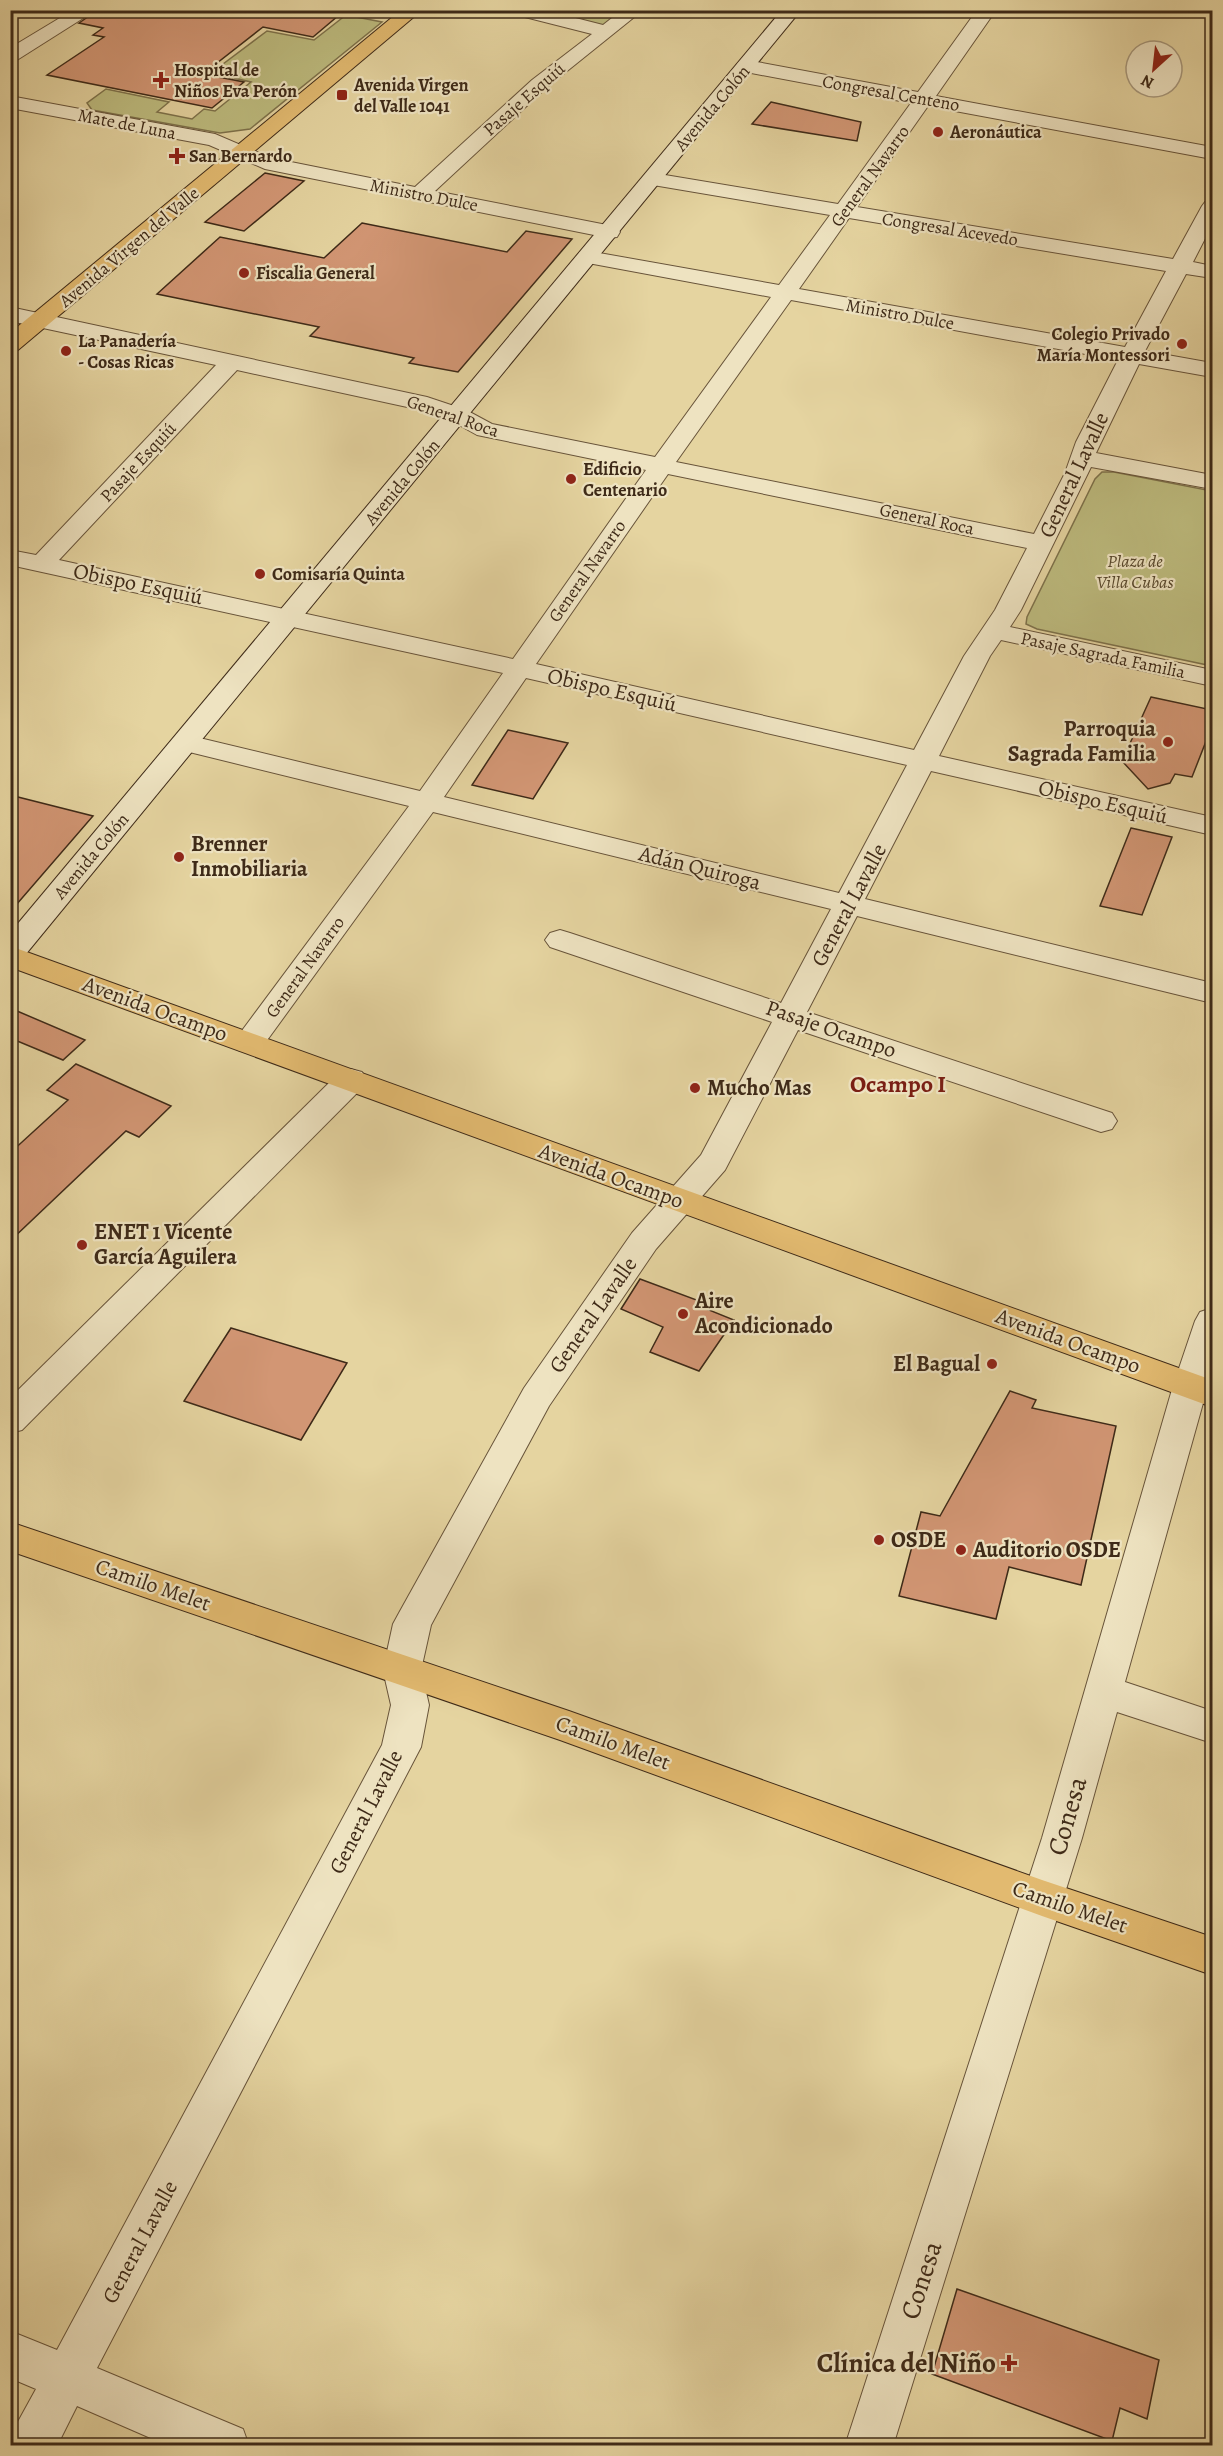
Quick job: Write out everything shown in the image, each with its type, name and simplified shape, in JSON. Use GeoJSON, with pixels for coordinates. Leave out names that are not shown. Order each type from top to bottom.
{"type":"FeatureCollection","features":[{"type":"Feature","properties":{"kind":"main road","name":"Avenida Virgen del Valle"},"geometry":{"type":"LineString","coordinates":[[10,345],[413,10]]}},
{"type":"Feature","properties":{"kind":"main road","name":"Avenida Ocampo"},"geometry":{"type":"LineString","coordinates":[[10,955],[681,1202],[1201,1390]]}},
{"type":"Feature","properties":{"kind":"main road","name":"Camilo Melet"},"geometry":{"type":"LineString","coordinates":[[10,1536],[569,1727],[1042,1898],[1212,1956]]}},
{"type":"Feature","properties":{"kind":"street"},"geometry":{"type":"LineString","coordinates":[[10,56],[87,10]]}},
{"type":"Feature","properties":{"kind":"street"},"geometry":{"type":"LineString","coordinates":[[520,10],[607,32]]}},
{"type":"Feature","properties":{"kind":"street","name":"Pasaje Esquiú"},"geometry":{"type":"LineString","coordinates":[[419,194],[539,84],[634,10]]}},
{"type":"Feature","properties":{"kind":"street","name":"Avenida Colón"},"geometry":{"type":"LineString","coordinates":[[10,955],[792,10]]}},
{"type":"Feature","properties":{"kind":"street","name":"General Navarro"},"geometry":{"type":"LineString","coordinates":[[249,1043],[426,802],[662,465],[987,10]]}},
{"type":"Feature","properties":{"kind":"street","name":"Congresal Centeno"},"geometry":{"type":"LineString","coordinates":[[746,66],[1212,153]]}},
{"type":"Feature","properties":{"kind":"street","name":"Mate de Luna"},"geometry":{"type":"LineString","coordinates":[[10,102],[215,141],[242,153]]}},
{"type":"Feature","properties":{"kind":"street","name":"Ministro Dulce"},"geometry":{"type":"LineString","coordinates":[[242,153],[265,163],[609,232]]}},
{"type":"Feature","properties":{"kind":"street","name":"Congresal Acevedo"},"geometry":{"type":"LineString","coordinates":[[653,179],[1212,272]]}},
{"type":"Feature","properties":{"kind":"street","name":"General Lavalle"},"geometry":{"type":"LineString","coordinates":[[31,2445],[401,1747],[410,1705],[402,1670],[412,1624],[536,1397],[645,1241],[714,1162],[977,656],[1008,610],[1132,355],[1212,206]]}},
{"type":"Feature","properties":{"kind":"street","name":"Ministro Dulce"},"geometry":{"type":"LineString","coordinates":[[588,258],[1212,370]]}},
{"type":"Feature","properties":{"kind":"street","name":"General Roca"},"geometry":{"type":"LineString","coordinates":[[10,314],[427,404],[458,415],[485,430],[1041,543]]}},
{"type":"Feature","properties":{"kind":"street","name":"Pasaje Esquiú"},"geometry":{"type":"LineString","coordinates":[[42,563],[233,362]]}},
{"type":"Feature","properties":{"kind":"street"},"geometry":{"type":"LineString","coordinates":[[1083,458],[1212,482]]}},
{"type":"Feature","properties":{"kind":"street","name":"Obispo Esquiú"},"geometry":{"type":"LineString","coordinates":[[10,557],[291,617],[1212,826]]}},
{"type":"Feature","properties":{"kind":"street","name":"Pasaje Sagrada Familia"},"geometry":{"type":"LineString","coordinates":[[993,631],[1212,678]]}},
{"type":"Feature","properties":{"kind":"street","name":"Adán Quiroga"},"geometry":{"type":"LineString","coordinates":[[186,743],[1212,993]]}},
{"type":"Feature","properties":{"kind":"street","name":"Pasaje Ocampo"},"geometry":{"type":"LineString","coordinates":[[560,940],[790,1015],[1101,1121]]}},
{"type":"Feature","properties":{"kind":"street"},"geometry":{"type":"LineString","coordinates":[[10,1420],[351,1080]]}},
{"type":"Feature","properties":{"kind":"street","name":"Conesa"},"geometry":{"type":"LineString","coordinates":[[869,2445],[1062,1838],[1103,1691],[1201,1390],[1212,1321]]}},
{"type":"Feature","properties":{"kind":"street"},"geometry":{"type":"LineString","coordinates":[[1103,1691],[1212,1727]]}},
{"type":"Feature","properties":{"kind":"street"},"geometry":{"type":"LineString","coordinates":[[10,2354],[226,2445]]}},
{"type":"Feature","properties":{"kind":"green space"},"geometry":{"type":"Polygon","coordinates":[[[533,11],[622,11],[607,25],[598,26],[533,11]]]}},
{"type":"Feature","properties":{"kind":"green space"},"geometry":{"type":"Polygon","coordinates":[[[346,15],[382,22],[250,129],[220,133],[92,110],[87,103],[106,89],[169,102],[157,112],[192,119],[204,109],[215,111],[251,82],[211,73],[267,31],[314,40],[346,15]]]}},
{"type":"Feature","properties":{"kind":"green space","name":"Plaza de Villa Cubas"},"geometry":{"type":"Polygon","coordinates":[[[1102,472],[1114,472],[1212,491],[1212,666],[1037,629],[1026,624],[1027,617],[1095,479],[1102,472]]]}},
{"type":"Feature","properties":{"kind":"building"},"geometry":{"type":"Polygon","coordinates":[[[98,10],[345,10],[313,37],[263,27],[203,74],[244,82],[212,108],[47,75],[104,37],[93,35],[103,28],[79,23],[98,10]]]}},
{"type":"Feature","properties":{"kind":"building"},"geometry":{"type":"Polygon","coordinates":[[[771,102],[861,122],[857,141],[752,124],[771,102]]]}},
{"type":"Feature","properties":{"kind":"building"},"geometry":{"type":"Polygon","coordinates":[[[265,173],[304,181],[244,231],[205,222],[265,173]]]}},
{"type":"Feature","properties":{"kind":"building"},"geometry":{"type":"Polygon","coordinates":[[[362,223],[507,252],[526,231],[572,239],[458,372],[409,363],[414,358],[310,336],[319,327],[157,294],[220,237],[324,258],[362,223]]]}},
{"type":"Feature","properties":{"kind":"building","name":"Parroquia Sagrada Familia"},"geometry":{"type":"Polygon","coordinates":[[[1151,697],[1212,710],[1212,726],[1192,777],[1175,774],[1170,783],[1148,789],[1122,761],[1151,697]]]}},
{"type":"Feature","properties":{"kind":"building"},"geometry":{"type":"Polygon","coordinates":[[[508,730],[568,743],[533,799],[472,785],[508,730]]]}},
{"type":"Feature","properties":{"kind":"building"},"geometry":{"type":"Polygon","coordinates":[[[10,795],[93,816],[10,912],[10,795]]]}},
{"type":"Feature","properties":{"kind":"building"},"geometry":{"type":"Polygon","coordinates":[[[1131,828],[1172,837],[1142,915],[1100,906],[1131,828]]]}},
{"type":"Feature","properties":{"kind":"building"},"geometry":{"type":"Polygon","coordinates":[[[10,1008],[85,1040],[63,1060],[10,1038],[10,1008]]]}},
{"type":"Feature","properties":{"kind":"building"},"geometry":{"type":"Polygon","coordinates":[[[76,1064],[171,1106],[139,1137],[126,1131],[10,1241],[10,1153],[68,1100],[47,1090],[76,1064]]]}},
{"type":"Feature","properties":{"kind":"building"},"geometry":{"type":"Polygon","coordinates":[[[640,1279],[702,1302],[699,1306],[734,1320],[699,1371],[650,1352],[663,1327],[621,1309],[640,1279]]]}},
{"type":"Feature","properties":{"kind":"building"},"geometry":{"type":"Polygon","coordinates":[[[231,1328],[347,1363],[301,1440],[184,1401],[231,1328]]]}},
{"type":"Feature","properties":{"kind":"building"},"geometry":{"type":"Polygon","coordinates":[[[1010,1391],[1036,1400],[1032,1408],[1116,1426],[1081,1585],[1009,1567],[996,1619],[899,1596],[921,1512],[940,1516],[1010,1391]]]}},
{"type":"Feature","properties":{"kind":"building"},"geometry":{"type":"Polygon","coordinates":[[[957,2289],[1159,2360],[1147,2419],[1120,2408],[1112,2441],[932,2374],[957,2289]]]}},
{"type":"Feature","properties":{"kind":"place","name":"Hospital de Niños Eva Perón"},"geometry":{"type":"Point","coordinates":[161,80]}},
{"type":"Feature","properties":{"kind":"place","name":"Avenida Virgen del Valle 1041"},"geometry":{"type":"Point","coordinates":[342,95]}},
{"type":"Feature","properties":{"kind":"place","name":"Aeronáutica"},"geometry":{"type":"Point","coordinates":[938,132]}},
{"type":"Feature","properties":{"kind":"place","name":"San Bernardo"},"geometry":{"type":"Point","coordinates":[177,156]}},
{"type":"Feature","properties":{"kind":"place","name":"Fiscalia General"},"geometry":{"type":"Point","coordinates":[244,273]}},
{"type":"Feature","properties":{"kind":"place","name":"Colegio Privado María Montessori"},"geometry":{"type":"Point","coordinates":[1182,344]}},
{"type":"Feature","properties":{"kind":"place","name":"La Panadería - Cosas Ricas"},"geometry":{"type":"Point","coordinates":[66,351]}},
{"type":"Feature","properties":{"kind":"place","name":"Edificio Centenario"},"geometry":{"type":"Point","coordinates":[571,479]}},
{"type":"Feature","properties":{"kind":"place","name":"Comisaría Quinta"},"geometry":{"type":"Point","coordinates":[260,574]}},
{"type":"Feature","properties":{"kind":"place","name":"Parroquia Sagrada Familia"},"geometry":{"type":"Point","coordinates":[1168,742]}},
{"type":"Feature","properties":{"kind":"place","name":"Brenner Inmobiliaria"},"geometry":{"type":"Point","coordinates":[179,857]}},
{"type":"Feature","properties":{"kind":"place","name":"Mucho Mas"},"geometry":{"type":"Point","coordinates":[695,1088]}},
{"type":"Feature","properties":{"kind":"place","name":"ENET 1 Vicente García Aguilera"},"geometry":{"type":"Point","coordinates":[82,1245]}},
{"type":"Feature","properties":{"kind":"place","name":"Aire Acondicionado"},"geometry":{"type":"Point","coordinates":[683,1314]}},
{"type":"Feature","properties":{"kind":"place","name":"El Bagual"},"geometry":{"type":"Point","coordinates":[992,1364]}},
{"type":"Feature","properties":{"kind":"place","name":"OSDE"},"geometry":{"type":"Point","coordinates":[879,1540]}},
{"type":"Feature","properties":{"kind":"place","name":"Auditorio OSDE"},"geometry":{"type":"Point","coordinates":[961,1550]}},
{"type":"Feature","properties":{"kind":"place","name":"Clínica del Niño"},"geometry":{"type":"Point","coordinates":[1009,2363]}},
{"type":"Feature","properties":{"kind":"district","name":"Ocampo I"},"geometry":{"type":"Point","coordinates":[898,1084]}}]}
